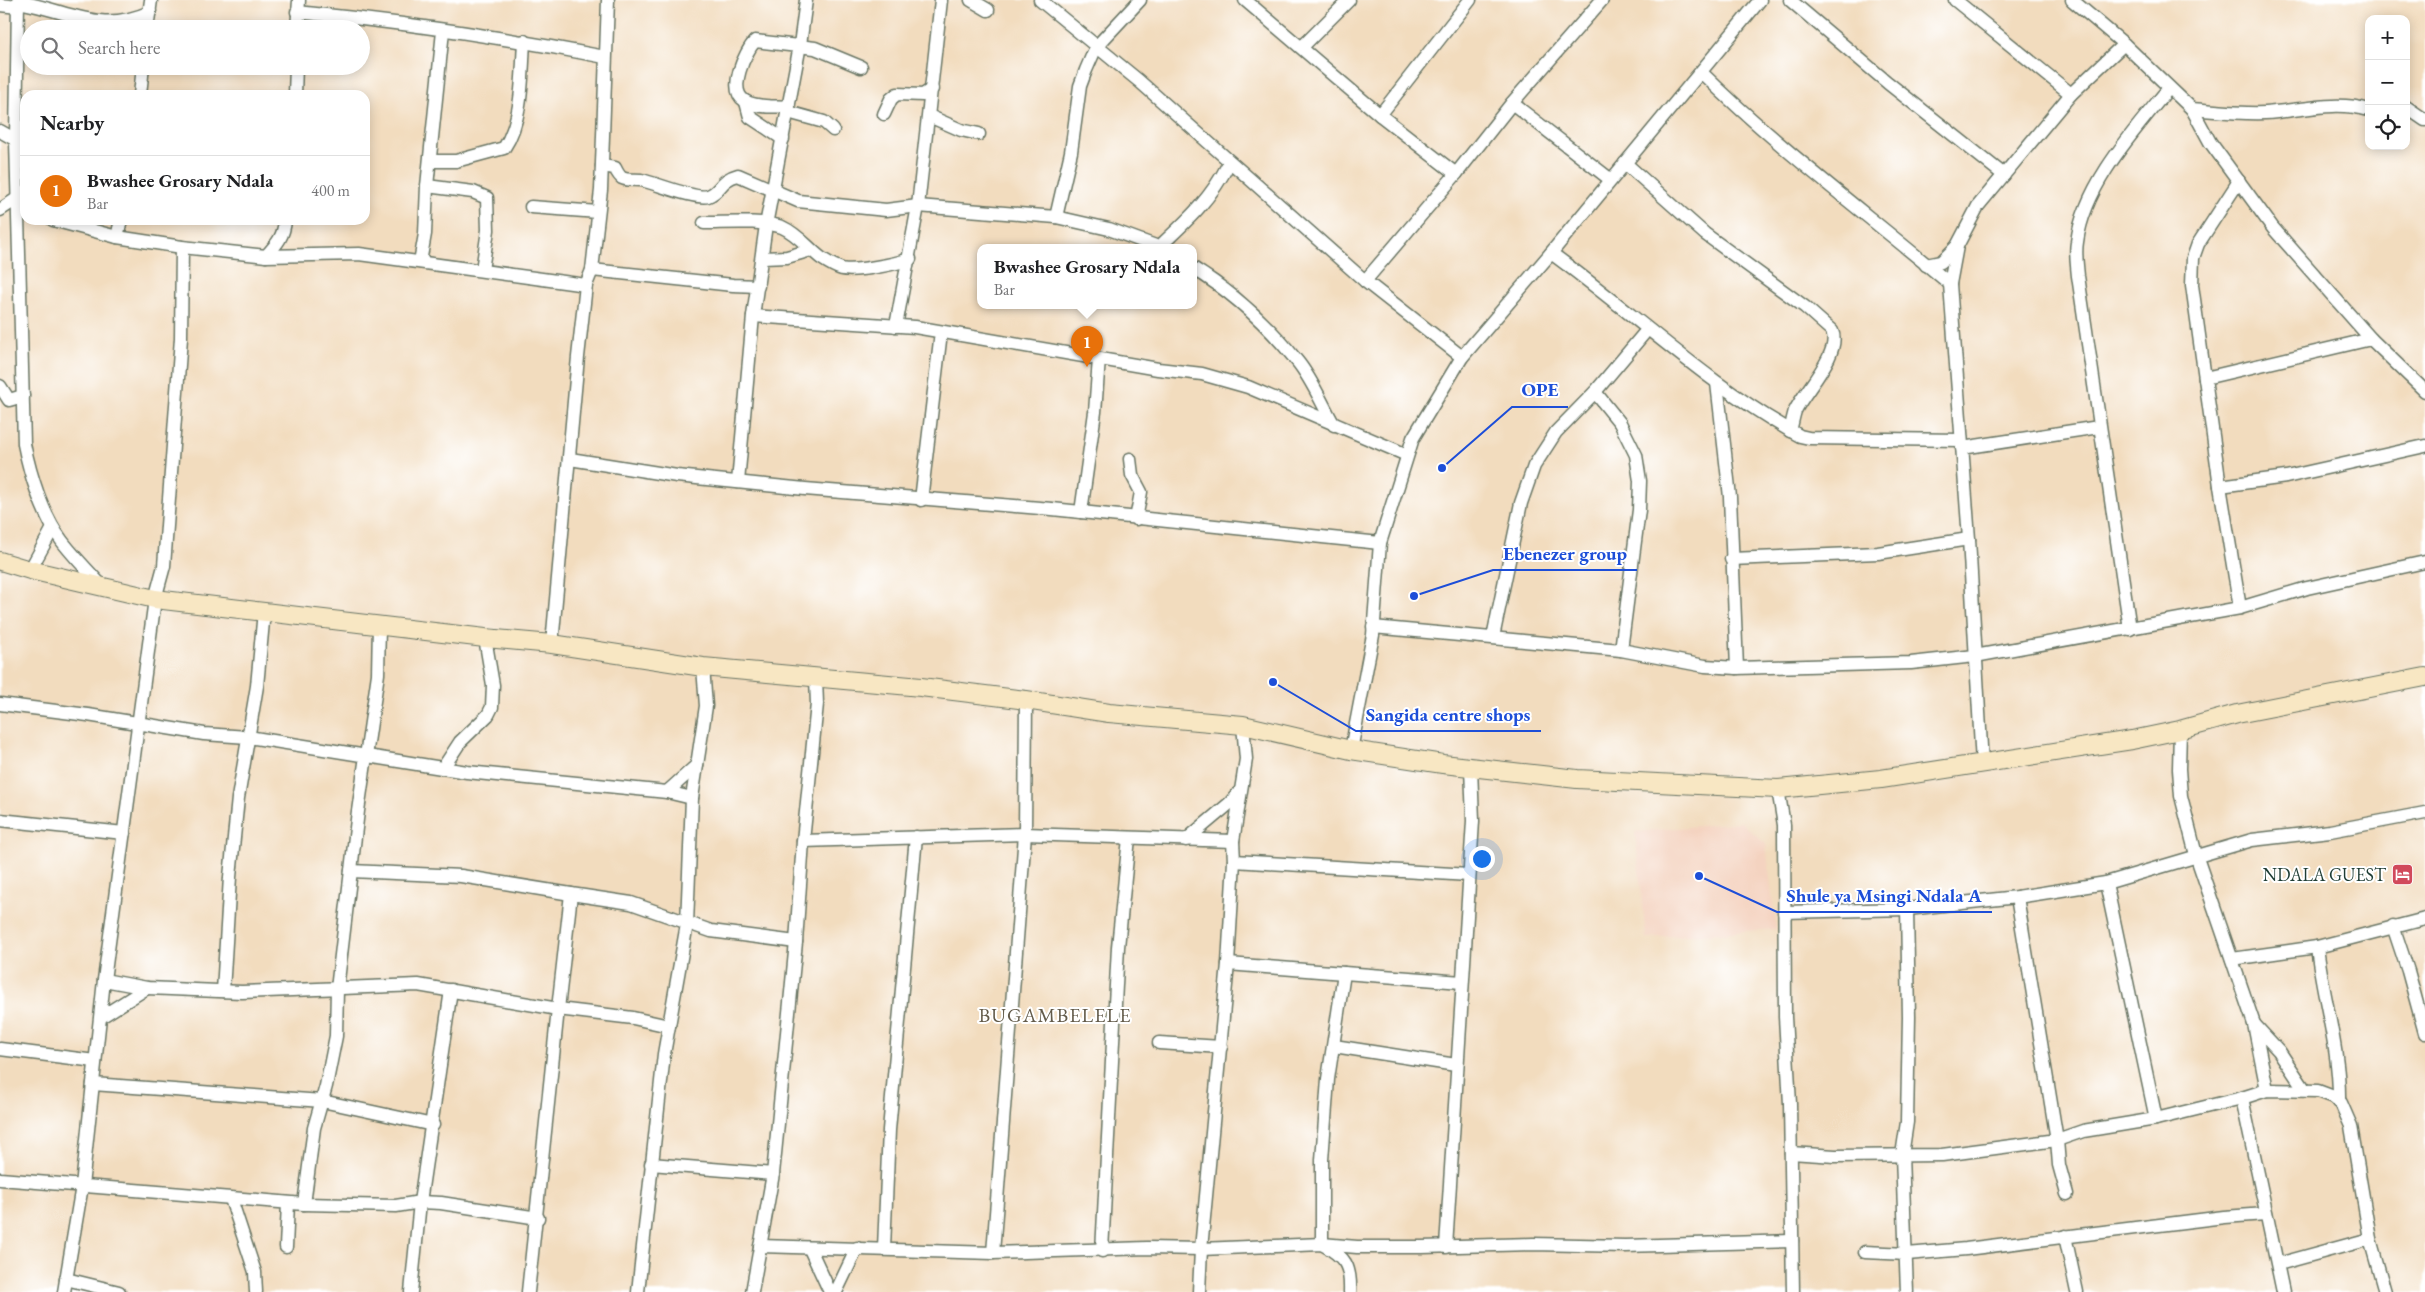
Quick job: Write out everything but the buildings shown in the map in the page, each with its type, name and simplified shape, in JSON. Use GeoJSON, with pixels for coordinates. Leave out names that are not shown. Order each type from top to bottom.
{"type":"FeatureCollection","features":[{"type":"Feature","properties":{"kind":"street"},"geometry":{"type":"LineString","coordinates":[[552,644],[586,285],[592,270],[602,166],[608,0]]}},
{"type":"Feature","properties":{"kind":"street"},"geometry":{"type":"LineString","coordinates":[[738,482],[753,316],[763,258],[766,225],[800,45],[806,0]]}},
{"type":"Feature","properties":{"kind":"street"},"geometry":{"type":"LineString","coordinates":[[896,326],[910,259],[918,206],[941,0]]}},
{"type":"Feature","properties":{"kind":"street"},"geometry":{"type":"LineString","coordinates":[[971,0],[988,10]]}},
{"type":"Feature","properties":{"kind":"street"},"geometry":{"type":"LineString","coordinates":[[1040,0],[1139,81],[1229,163],[1365,281],[1462,357]]}},
{"type":"Feature","properties":{"kind":"street"},"geometry":{"type":"LineString","coordinates":[[1056,217],[1070,152],[1080,86],[1096,47],[1140,0]]}},
{"type":"Feature","properties":{"kind":"street"},"geometry":{"type":"LineString","coordinates":[[1245,0],[1380,115],[1456,174]]}},
{"type":"Feature","properties":{"kind":"street"},"geometry":{"type":"LineString","coordinates":[[1302,47],[1349,0]]}},
{"type":"Feature","properties":{"kind":"street"},"geometry":{"type":"LineString","coordinates":[[1380,115],[1470,0]]}},
{"type":"Feature","properties":{"kind":"street"},"geometry":{"type":"LineString","coordinates":[[1365,281],[1456,174],[1512,103],[1602,0]]}},
{"type":"Feature","properties":{"kind":"street"},"geometry":{"type":"LineString","coordinates":[[1351,750],[1362,704],[1373,627],[1380,543],[1413,438],[1462,357],[1551,253],[1760,0]]}},
{"type":"Feature","properties":{"kind":"street"},"geometry":{"type":"LineString","coordinates":[[1790,0],[1888,83],[2004,175]]}},
{"type":"Feature","properties":{"kind":"street"},"geometry":{"type":"LineString","coordinates":[[1955,0],[2071,94]]}},
{"type":"Feature","properties":{"kind":"street"},"geometry":{"type":"LineString","coordinates":[[2072,0],[2124,44],[2192,109],[2210,142],[2273,228],[2372,339],[2425,391]]}},
{"type":"Feature","properties":{"kind":"street"},"geometry":{"type":"LineString","coordinates":[[0,210],[20,206],[16,140],[18,3]]}},
{"type":"Feature","properties":{"kind":"street"},"geometry":{"type":"LineString","coordinates":[[0,6],[18,3],[43,6],[82,20]]}},
{"type":"Feature","properties":{"kind":"street"},"geometry":{"type":"LineString","coordinates":[[127,20],[134,19],[151,6]]}},
{"type":"Feature","properties":{"kind":"street"},"geometry":{"type":"LineString","coordinates":[[149,20],[151,6]]}},
{"type":"Feature","properties":{"kind":"street"},"geometry":{"type":"LineString","coordinates":[[297,20],[298,6],[443,31],[524,41],[605,57]]}},
{"type":"Feature","properties":{"kind":"street"},"geometry":{"type":"LineString","coordinates":[[420,262],[425,234],[427,186],[443,31]]}},
{"type":"Feature","properties":{"kind":"street"},"geometry":{"type":"LineString","coordinates":[[430,161],[456,161],[504,148],[509,140],[521,93],[524,41]]}},
{"type":"Feature","properties":{"kind":"street"},"geometry":{"type":"LineString","coordinates":[[783,139],[750,117],[747,113],[746,102],[737,88],[742,62],[748,48],[755,41],[815,48],[861,67]]}},
{"type":"Feature","properties":{"kind":"street"},"geometry":{"type":"LineString","coordinates":[[1982,764],[1969,539],[1950,284],[1957,246],[1978,206],[2071,94],[2124,44]]}},
{"type":"Feature","properties":{"kind":"street"},"geometry":{"type":"LineString","coordinates":[[1701,72],[1748,116],[1950,284]]}},
{"type":"Feature","properties":{"kind":"street"},"geometry":{"type":"LineString","coordinates":[[141,90],[142,75]]}},
{"type":"Feature","properties":{"kind":"street"},"geometry":{"type":"LineString","coordinates":[[295,90],[296,75]]}},
{"type":"Feature","properties":{"kind":"street"},"geometry":{"type":"LineString","coordinates":[[2130,629],[2078,276],[2077,242],[2084,213],[2100,182],[2134,132],[2169,88]]}},
{"type":"Feature","properties":{"kind":"street"},"geometry":{"type":"LineString","coordinates":[[884,114],[891,99],[897,94],[923,95],[932,89]]}},
{"type":"Feature","properties":{"kind":"street"},"geometry":{"type":"LineString","coordinates":[[746,102],[788,110],[824,122],[833,130]]}},
{"type":"Feature","properties":{"kind":"street"},"geometry":{"type":"LineString","coordinates":[[1512,103],[1611,180]]}},
{"type":"Feature","properties":{"kind":"street"},"geometry":{"type":"LineString","coordinates":[[2192,109],[2267,113],[2304,107],[2348,106],[2365,109]]}},
{"type":"Feature","properties":{"kind":"street"},"geometry":{"type":"LineString","coordinates":[[2410,110],[2425,120]]}},
{"type":"Feature","properties":{"kind":"street"},"geometry":{"type":"LineString","coordinates":[[929,116],[961,130],[979,134]]}},
{"type":"Feature","properties":{"kind":"street"},"geometry":{"type":"LineString","coordinates":[[0,131],[16,140]]}},
{"type":"Feature","properties":{"kind":"street"},"geometry":{"type":"LineString","coordinates":[[1164,244],[1199,210],[1218,186],[1229,163]]}},
{"type":"Feature","properties":{"kind":"street"},"geometry":{"type":"LineString","coordinates":[[1625,163],[1705,234],[1805,307],[1832,331],[1834,340],[1824,366],[1796,411],[1790,430]]}},
{"type":"Feature","properties":{"kind":"street"},"geometry":{"type":"LineString","coordinates":[[602,166],[615,168],[621,177],[628,180],[640,180],[692,196],[706,197],[714,193],[723,181],[738,175],[774,188],[789,198],[818,204],[886,210],[918,206],[1056,217],[1109,229],[1149,244]]}},
{"type":"Feature","properties":{"kind":"street"},"geometry":{"type":"LineString","coordinates":[[2239,181],[2198,244],[2193,258],[2192,285],[2220,486],[2240,608]]}},
{"type":"Feature","properties":{"kind":"street"},"geometry":{"type":"LineString","coordinates":[[427,186],[473,192],[487,198],[488,230],[482,270]]}},
{"type":"Feature","properties":{"kind":"street"},"geometry":{"type":"LineString","coordinates":[[531,207],[598,212]]}},
{"type":"Feature","properties":{"kind":"street"},"geometry":{"type":"LineString","coordinates":[[704,223],[781,227],[796,235],[812,250],[832,264],[849,270],[899,263],[910,259]]}},
{"type":"Feature","properties":{"kind":"street"},"geometry":{"type":"LineString","coordinates":[[20,225],[21,365],[24,444],[27,461],[53,528],[104,588]]}},
{"type":"Feature","properties":{"kind":"street"},"geometry":{"type":"LineString","coordinates":[[73,225],[118,236],[182,247],[266,256],[359,254],[586,285]]}},
{"type":"Feature","properties":{"kind":"street"},"geometry":{"type":"LineString","coordinates":[[118,236],[120,225]]}},
{"type":"Feature","properties":{"kind":"street"},"geometry":{"type":"LineString","coordinates":[[266,256],[278,244],[284,232],[285,225]]}},
{"type":"Feature","properties":{"kind":"street"},"geometry":{"type":"LineString","coordinates":[[1926,265],[1941,262],[1957,246]]}},
{"type":"Feature","properties":{"kind":"street"},"geometry":{"type":"LineString","coordinates":[[120,1292],[65,1286],[82,1186],[104,980],[140,723],[155,599],[164,566],[181,338],[182,247]]}},
{"type":"Feature","properties":{"kind":"street"},"geometry":{"type":"LineString","coordinates":[[763,258],[787,257],[812,250]]}},
{"type":"Feature","properties":{"kind":"street"},"geometry":{"type":"LineString","coordinates":[[1551,253],[1588,280],[1648,330],[1717,383],[1790,430],[1809,438],[1962,444],[2099,426]]}},
{"type":"Feature","properties":{"kind":"street"},"geometry":{"type":"LineString","coordinates":[[592,270],[758,286]]}},
{"type":"Feature","properties":{"kind":"street"},"geometry":{"type":"LineString","coordinates":[[1197,270],[1219,284],[1266,327],[1298,362],[1334,425]]}},
{"type":"Feature","properties":{"kind":"street"},"geometry":{"type":"LineString","coordinates":[[753,316],[896,326],[1202,374],[1248,388],[1407,455]]}},
{"type":"Feature","properties":{"kind":"street"},"geometry":{"type":"LineString","coordinates":[[1493,637],[1521,503],[1534,466],[1556,432],[1595,392],[1648,330]]}},
{"type":"Feature","properties":{"kind":"street"},"geometry":{"type":"LineString","coordinates":[[921,500],[941,332]]}},
{"type":"Feature","properties":{"kind":"street"},"geometry":{"type":"LineString","coordinates":[[2204,378],[2372,339]]}},
{"type":"Feature","properties":{"kind":"street"},"geometry":{"type":"LineString","coordinates":[[1081,512],[1095,412],[1099,359]]}},
{"type":"Feature","properties":{"kind":"street"},"geometry":{"type":"LineString","coordinates":[[1717,383],[1728,466],[1737,668]]}},
{"type":"Feature","properties":{"kind":"street"},"geometry":{"type":"LineString","coordinates":[[0,386],[4,400],[24,413]]}},
{"type":"Feature","properties":{"kind":"street"},"geometry":{"type":"LineString","coordinates":[[1595,392],[1620,423],[1636,455],[1640,481],[1639,510],[1622,650]]}},
{"type":"Feature","properties":{"kind":"street"},"geometry":{"type":"LineString","coordinates":[[4,400],[23,396]]}},
{"type":"Feature","properties":{"kind":"street"},"geometry":{"type":"LineString","coordinates":[[2220,486],[2286,477],[2425,446]]}},
{"type":"Feature","properties":{"kind":"street"},"geometry":{"type":"LineString","coordinates":[[570,459],[678,476],[921,500],[1081,512],[1380,543]]}},
{"type":"Feature","properties":{"kind":"street"},"geometry":{"type":"LineString","coordinates":[[1130,459],[1132,475],[1141,492],[1136,519]]}},
{"type":"Feature","properties":{"kind":"street"},"geometry":{"type":"LineString","coordinates":[[30,570],[53,528]]}},
{"type":"Feature","properties":{"kind":"street"},"geometry":{"type":"LineString","coordinates":[[1731,558],[1878,553],[1969,539]]}},
{"type":"Feature","properties":{"kind":"street"},"geometry":{"type":"LineString","coordinates":[[0,561],[30,570],[155,599],[485,638],[552,644],[703,667],[1026,700],[1109,713],[1243,725],[1351,750],[1471,767],[1577,779],[1778,789],[1881,779],[1982,764],[2180,730],[2237,714],[2425,677]]}},
{"type":"Feature","properties":{"kind":"street"},"geometry":{"type":"LineString","coordinates":[[1373,627],[1622,650],[1705,666],[1737,668],[1911,663],[1975,656],[2240,608],[2308,588],[2425,562]]}},
{"type":"Feature","properties":{"kind":"street"},"geometry":{"type":"LineString","coordinates":[[223,991],[230,877],[238,798],[256,686],[264,611]]}},
{"type":"Feature","properties":{"kind":"street"},"geometry":{"type":"LineString","coordinates":[[304,1204],[314,1128],[322,1101],[336,1036],[338,989],[351,871],[365,756],[378,674],[379,625]]}},
{"type":"Feature","properties":{"kind":"street"},"geometry":{"type":"LineString","coordinates":[[443,768],[460,742],[488,715],[492,707],[493,685],[485,638]]}},
{"type":"Feature","properties":{"kind":"street"},"geometry":{"type":"LineString","coordinates":[[638,1292],[664,1054],[687,924],[692,798],[706,706],[703,667]]}},
{"type":"Feature","properties":{"kind":"street"},"geometry":{"type":"LineString","coordinates":[[752,1292],[773,1174],[817,704],[816,678]]}},
{"type":"Feature","properties":{"kind":"street"},"geometry":{"type":"LineString","coordinates":[[993,1253],[1025,834],[1026,700]]}},
{"type":"Feature","properties":{"kind":"street"},"geometry":{"type":"LineString","coordinates":[[0,704],[140,723],[204,734],[248,737],[443,768],[666,792],[692,798]]}},
{"type":"Feature","properties":{"kind":"street"},"geometry":{"type":"LineString","coordinates":[[1199,1292],[1201,1249],[1228,964],[1234,861],[1233,841],[1246,759],[1243,725]]}},
{"type":"Feature","properties":{"kind":"street"},"geometry":{"type":"LineString","coordinates":[[2180,730],[2180,790],[2196,855],[2254,1024],[2267,1090]]}},
{"type":"Feature","properties":{"kind":"street"},"geometry":{"type":"LineString","coordinates":[[666,792],[697,765]]}},
{"type":"Feature","properties":{"kind":"street"},"geometry":{"type":"LineString","coordinates":[[1446,1246],[1473,821],[1471,767]]}},
{"type":"Feature","properties":{"kind":"street"},"geometry":{"type":"LineString","coordinates":[[1778,789],[1784,824],[1784,912],[1793,1292]]}},
{"type":"Feature","properties":{"kind":"street"},"geometry":{"type":"LineString","coordinates":[[1186,840],[1230,803],[1240,791]]}},
{"type":"Feature","properties":{"kind":"street"},"geometry":{"type":"LineString","coordinates":[[1784,912],[1907,910],[2017,897],[2106,882],[2252,840],[2330,831],[2425,812]]}},
{"type":"Feature","properties":{"kind":"street"},"geometry":{"type":"LineString","coordinates":[[0,820],[124,833]]}},
{"type":"Feature","properties":{"kind":"street"},"geometry":{"type":"LineString","coordinates":[[803,841],[1025,834],[1233,841]]}},
{"type":"Feature","properties":{"kind":"street"},"geometry":{"type":"LineString","coordinates":[[884,1248],[890,1130],[916,837]]}},
{"type":"Feature","properties":{"kind":"street"},"geometry":{"type":"LineString","coordinates":[[1102,1251],[1118,948],[1129,838]]}},
{"type":"Feature","properties":{"kind":"street"},"geometry":{"type":"LineString","coordinates":[[1234,861],[1469,875]]}},
{"type":"Feature","properties":{"kind":"street"},"geometry":{"type":"LineString","coordinates":[[351,871],[461,876],[631,903],[687,924],[736,936],[796,942]]}},
{"type":"Feature","properties":{"kind":"street"},"geometry":{"type":"LineString","coordinates":[[2106,882],[2156,1119]]}},
{"type":"Feature","properties":{"kind":"street"},"geometry":{"type":"LineString","coordinates":[[528,1292],[538,1218],[571,894]]}},
{"type":"Feature","properties":{"kind":"street"},"geometry":{"type":"LineString","coordinates":[[2017,897],[2057,1140],[2059,1165],[2067,1194]]}},
{"type":"Feature","properties":{"kind":"street"},"geometry":{"type":"LineString","coordinates":[[1907,910],[1909,1036],[1907,1122],[1902,1155],[1907,1292]]}},
{"type":"Feature","properties":{"kind":"street"},"geometry":{"type":"LineString","coordinates":[[2232,959],[2317,947],[2425,919]]}},
{"type":"Feature","properties":{"kind":"street"},"geometry":{"type":"LineString","coordinates":[[2393,926],[2425,1033]]}},
{"type":"Feature","properties":{"kind":"street"},"geometry":{"type":"LineString","coordinates":[[2317,947],[2320,976],[2340,1071],[2339,1102]]}},
{"type":"Feature","properties":{"kind":"street"},"geometry":{"type":"LineString","coordinates":[[1228,964],[1462,982]]}},
{"type":"Feature","properties":{"kind":"street"},"geometry":{"type":"LineString","coordinates":[[1322,1244],[1322,1160],[1328,1079],[1344,973]]}},
{"type":"Feature","properties":{"kind":"street"},"geometry":{"type":"LineString","coordinates":[[104,980],[147,988],[266,992],[400,984],[418,985],[558,1009],[633,1018],[670,1026]]}},
{"type":"Feature","properties":{"kind":"street"},"geometry":{"type":"LineString","coordinates":[[100,1017],[147,988]]}},
{"type":"Feature","properties":{"kind":"street"},"geometry":{"type":"LineString","coordinates":[[411,1292],[420,1202],[433,1125],[451,990]]}},
{"type":"Feature","properties":{"kind":"street"},"geometry":{"type":"LineString","coordinates":[[2254,1024],[2279,1052],[2305,1090]]}},
{"type":"Feature","properties":{"kind":"street"},"geometry":{"type":"LineString","coordinates":[[1159,1043],[1221,1047]]}},
{"type":"Feature","properties":{"kind":"street"},"geometry":{"type":"LineString","coordinates":[[1334,1046],[1456,1065]]}},
{"type":"Feature","properties":{"kind":"street"},"geometry":{"type":"LineString","coordinates":[[0,1049],[95,1061]]}},
{"type":"Feature","properties":{"kind":"street"},"geometry":{"type":"LineString","coordinates":[[93,1084],[322,1101],[433,1125]]}},
{"type":"Feature","properties":{"kind":"street"},"geometry":{"type":"LineString","coordinates":[[1791,1153],[1835,1156],[1942,1155],[2057,1140],[2083,1131],[2156,1119],[2267,1090],[2318,1091],[2334,1097],[2339,1102],[2350,1126],[2370,1239],[2385,1292]]}},
{"type":"Feature","properties":{"kind":"street"},"geometry":{"type":"LineString","coordinates":[[2242,1098],[2283,1292]]}},
{"type":"Feature","properties":{"kind":"street"},"geometry":{"type":"LineString","coordinates":[[651,1164],[773,1174]]}},
{"type":"Feature","properties":{"kind":"street"},"geometry":{"type":"LineString","coordinates":[[0,1179],[304,1204],[396,1206],[420,1202],[441,1203],[538,1218]]}},
{"type":"Feature","properties":{"kind":"street"},"geometry":{"type":"LineString","coordinates":[[231,1199],[255,1272],[256,1292]]}},
{"type":"Feature","properties":{"kind":"street"},"geometry":{"type":"LineString","coordinates":[[286,1247],[288,1203]]}},
{"type":"Feature","properties":{"kind":"street"},"geometry":{"type":"LineString","coordinates":[[1865,1252],[1907,1254],[2224,1217],[2266,1214]]}},
{"type":"Feature","properties":{"kind":"street"},"geometry":{"type":"LineString","coordinates":[[2065,1236],[2077,1292]]}},
{"type":"Feature","properties":{"kind":"street"},"geometry":{"type":"LineString","coordinates":[[2278,1264],[2370,1239]]}},
{"type":"Feature","properties":{"kind":"street"},"geometry":{"type":"LineString","coordinates":[[760,1246],[810,1249],[884,1248],[993,1253],[1102,1251],[1147,1248],[1201,1249],[1322,1244],[1357,1247],[1533,1244],[1625,1246],[1792,1241]]}},
{"type":"Feature","properties":{"kind":"street"},"geometry":{"type":"LineString","coordinates":[[1322,1244],[1342,1257],[1348,1268],[1350,1292]]}},
{"type":"Feature","properties":{"kind":"street"},"geometry":{"type":"LineString","coordinates":[[1348,1268],[1357,1247]]}},
{"type":"Feature","properties":{"kind":"street"},"geometry":{"type":"LineString","coordinates":[[836,1292],[857,1248]]}},
{"type":"Feature","properties":{"kind":"street"},"geometry":{"type":"LineString","coordinates":[[810,1249],[830,1292]]}},
{"type":"Feature","properties":{"kind":"shaded area"},"geometry":{"type":"Polygon","coordinates":[[[1741,822],[1766,844],[1776,929],[1646,938],[1635,832],[1741,822]]]}},
{"type":"Feature","properties":{"kind":"place","name":"Bwashee Grosary Ndala"},"geometry":{"type":"Point","coordinates":[1087,367]}},
{"type":"Feature","properties":{"kind":"place","name":"OPE"},"geometry":{"type":"Point","coordinates":[1442,468]}},
{"type":"Feature","properties":{"kind":"place","name":"Ebenezer group"},"geometry":{"type":"Point","coordinates":[1414,596]}},
{"type":"Feature","properties":{"kind":"place","name":"Sangida centre shops"},"geometry":{"type":"Point","coordinates":[1273,682]}},
{"type":"Feature","properties":{"kind":"place","name":"NDALA GUEST"},"geometry":{"type":"Point","coordinates":[2402,874]}},
{"type":"Feature","properties":{"kind":"place","name":"Shule ya Msingi Ndala A"},"geometry":{"type":"Point","coordinates":[1699,876]}},
{"type":"Feature","properties":{"kind":"district","name":"BUGAMBELELE"},"geometry":{"type":"Point","coordinates":[1055,1015]}}]}
